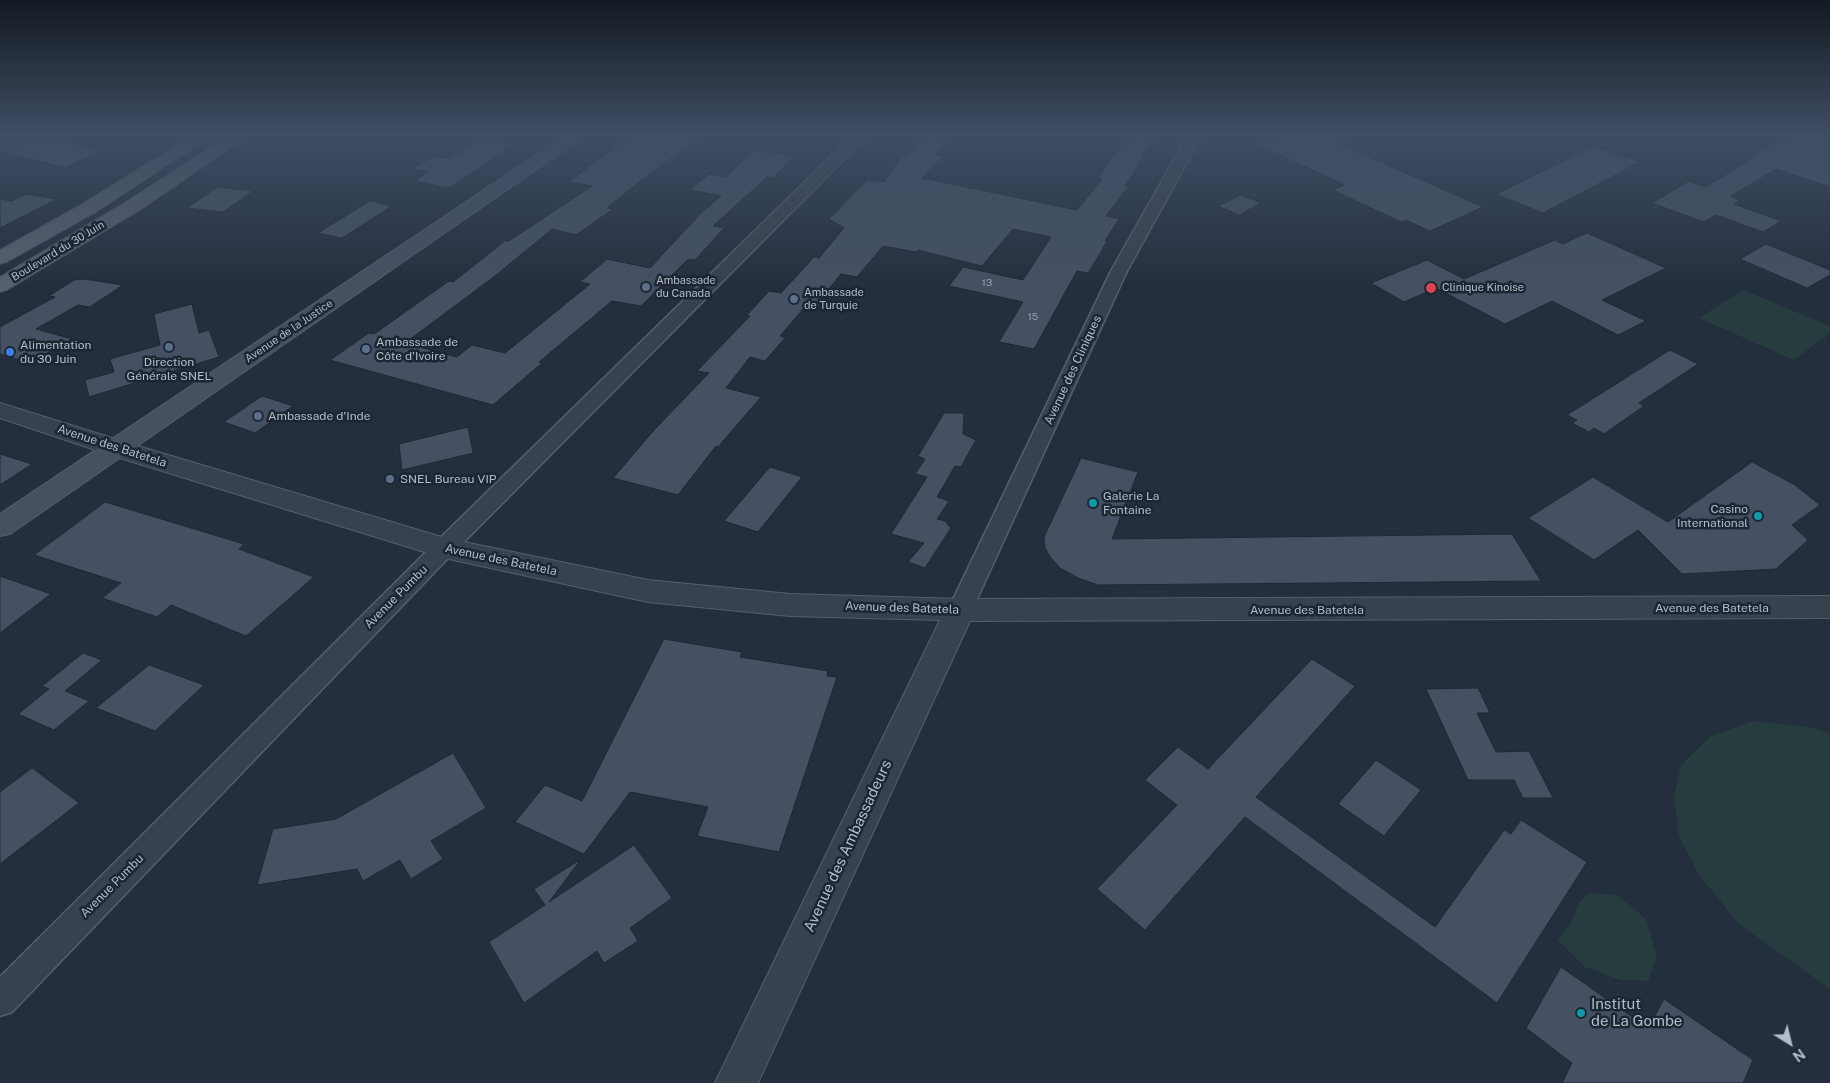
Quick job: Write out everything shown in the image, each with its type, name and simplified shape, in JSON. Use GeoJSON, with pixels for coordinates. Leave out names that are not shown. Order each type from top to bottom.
{"type":"FeatureCollection","features":[{"type":"Feature","properties":{"kind":"main road","name":"Boulevard du 30 Juin"},"geometry":{"type":"LineString","coordinates":[[0,258],[125,186]]}},
{"type":"Feature","properties":{"kind":"main road","name":"Boulevard du 30 Juin"},"geometry":{"type":"LineString","coordinates":[[0,286],[164,186]]}},
{"type":"Feature","properties":{"kind":"main road","name":"Avenue de la Justice"},"geometry":{"type":"LineString","coordinates":[[0,528],[503,186]]}},
{"type":"Feature","properties":{"kind":"street","name":"Avenue Pumbu"},"geometry":{"type":"LineString","coordinates":[[0,1000],[444,548],[810,186]]}},
{"type":"Feature","properties":{"kind":"street","name":"Avenue des Cliniques"},"geometry":{"type":"LineString","coordinates":[[960,610],[1119,272],[1166,186]]}},
{"type":"Feature","properties":{"kind":"street","name":"Avenue des Batetela"},"geometry":{"type":"LineString","coordinates":[[0,410],[116,448],[444,548],[648,591],[790,605],[960,610],[1830,607]]}},
{"type":"Feature","properties":{"kind":"street","name":"Avenue des Ambassadeurs"},"geometry":{"type":"LineString","coordinates":[[736,1083],[960,610]]}},
{"type":"Feature","properties":{"kind":"green space"},"geometry":{"type":"Polygon","coordinates":[[[1743,290],[1830,326],[1830,333],[1794,360],[1699,318],[1743,290]]]}},
{"type":"Feature","properties":{"kind":"green space"},"geometry":{"type":"Polygon","coordinates":[[[1754,721],[1809,727],[1830,734],[1830,989],[1739,924],[1699,875],[1679,836],[1674,796],[1681,765],[1711,736],[1754,721]]]}},
{"type":"Feature","properties":{"kind":"green space"},"geometry":{"type":"Polygon","coordinates":[[[1590,893],[1617,895],[1646,919],[1657,957],[1648,981],[1621,980],[1585,967],[1558,940],[1573,920],[1579,902],[1590,893]]]}},
{"type":"Feature","properties":{"kind":"building"},"geometry":{"type":"Polygon","coordinates":[[[437,186],[453,186],[449,188],[437,186]]]}},
{"type":"Feature","properties":{"kind":"building"},"geometry":{"type":"Polygon","coordinates":[[[589,186],[635,186],[607,208],[613,209],[576,235],[552,229],[495,276],[405,343],[457,357],[472,345],[505,353],[590,284],[580,282],[607,259],[650,268],[701,213],[721,196],[690,190],[695,186],[758,186],[713,226],[724,228],[695,260],[688,259],[641,306],[612,301],[539,362],[542,363],[493,405],[330,360],[369,333],[374,334],[449,281],[453,282],[505,241],[509,241],[592,186],[589,186]]]}},
{"type":"Feature","properties":{"kind":"building"},"geometry":{"type":"Polygon","coordinates":[[[862,186],[959,186],[1077,210],[1097,186],[1128,187],[1106,216],[1119,219],[1105,241],[1107,241],[1101,252],[1088,273],[1077,271],[1034,349],[999,342],[1023,302],[949,286],[963,267],[1023,280],[1051,237],[1013,229],[982,266],[918,250],[916,252],[883,246],[857,277],[841,274],[812,310],[804,308],[780,336],[785,338],[765,361],[750,357],[726,388],[761,397],[718,447],[716,446],[678,495],[613,478],[655,429],[709,373],[697,371],[750,316],[747,315],[769,291],[781,293],[814,257],[819,258],[844,228],[829,219],[862,186]]]}},
{"type":"Feature","properties":{"kind":"building"},"geometry":{"type":"Polygon","coordinates":[[[1344,186],[1434,186],[1483,207],[1430,231],[1406,220],[1401,222],[1333,190],[1344,186]]]}},
{"type":"Feature","properties":{"kind":"building"},"geometry":{"type":"Polygon","coordinates":[[[1513,186],[1595,186],[1543,213],[1496,194],[1513,186]]]}},
{"type":"Feature","properties":{"kind":"building"},"geometry":{"type":"Polygon","coordinates":[[[1681,186],[1748,186],[1731,196],[1740,200],[1734,204],[1781,221],[1763,232],[1716,215],[1704,222],[1652,203],[1681,186]]]}},
{"type":"Feature","properties":{"kind":"building"},"geometry":{"type":"Polygon","coordinates":[[[217,187],[253,191],[223,212],[187,208],[217,187]]]}},
{"type":"Feature","properties":{"kind":"building"},"geometry":{"type":"Polygon","coordinates":[[[26,194],[57,199],[0,228],[0,199],[12,201],[26,194]]]}},
{"type":"Feature","properties":{"kind":"building"},"geometry":{"type":"Polygon","coordinates":[[[1241,195],[1261,203],[1239,215],[1218,206],[1241,195]]]}},
{"type":"Feature","properties":{"kind":"building"},"geometry":{"type":"Polygon","coordinates":[[[370,201],[392,206],[342,238],[318,233],[370,201]]]}},
{"type":"Feature","properties":{"kind":"building"},"geometry":{"type":"Polygon","coordinates":[[[1587,233],[1666,268],[1602,300],[1646,321],[1618,335],[1552,301],[1505,324],[1436,288],[1404,302],[1371,283],[1427,260],[1464,279],[1555,240],[1563,244],[1587,233]]]}},
{"type":"Feature","properties":{"kind":"building"},"geometry":{"type":"Polygon","coordinates":[[[1766,244],[1830,270],[1830,275],[1807,288],[1740,259],[1766,244]]]}},
{"type":"Feature","properties":{"kind":"building"},"geometry":{"type":"Polygon","coordinates":[[[84,279],[123,285],[90,307],[78,305],[36,329],[72,339],[30,363],[0,354],[0,327],[55,297],[49,296],[74,280],[84,279]]]}},
{"type":"Feature","properties":{"kind":"building"},"geometry":{"type":"Polygon","coordinates":[[[192,304],[199,333],[209,330],[219,357],[89,397],[85,380],[114,372],[110,359],[160,345],[154,314],[192,304]]]}},
{"type":"Feature","properties":{"kind":"building"},"geometry":{"type":"Polygon","coordinates":[[[1670,350],[1698,364],[1639,403],[1644,406],[1604,434],[1594,428],[1589,432],[1572,423],[1577,420],[1567,415],[1670,350]]]}},
{"type":"Feature","properties":{"kind":"building"},"geometry":{"type":"Polygon","coordinates":[[[262,396],[293,406],[255,433],[224,422],[262,396]]]}},
{"type":"Feature","properties":{"kind":"building"},"geometry":{"type":"Polygon","coordinates":[[[944,413],[964,413],[963,434],[976,440],[961,467],[955,466],[937,497],[949,501],[937,519],[945,521],[951,528],[925,568],[908,562],[924,543],[891,534],[927,477],[915,474],[925,459],[918,456],[944,413]]]}},
{"type":"Feature","properties":{"kind":"building"},"geometry":{"type":"Polygon","coordinates":[[[468,427],[473,453],[402,470],[399,444],[468,427]]]}},
{"type":"Feature","properties":{"kind":"building"},"geometry":{"type":"Polygon","coordinates":[[[0,454],[32,464],[0,485],[0,454]]]}},
{"type":"Feature","properties":{"kind":"building","name":"Galerie La Fontaine"},"geometry":{"type":"Polygon","coordinates":[[[1081,458],[1138,472],[1112,539],[1512,534],[1541,581],[1098,585],[1078,578],[1060,568],[1045,548],[1044,537],[1081,458]]]}},
{"type":"Feature","properties":{"kind":"building","name":"Casino International"},"geometry":{"type":"Polygon","coordinates":[[[1752,462],[1795,485],[1820,505],[1792,525],[1808,540],[1776,569],[1682,574],[1638,530],[1594,560],[1528,518],[1593,477],[1668,522],[1752,462]]]}},
{"type":"Feature","properties":{"kind":"building"},"geometry":{"type":"Polygon","coordinates":[[[770,467],[802,477],[758,532],[724,521],[770,467]]]}},
{"type":"Feature","properties":{"kind":"building"},"geometry":{"type":"Polygon","coordinates":[[[105,502],[244,544],[239,549],[314,577],[246,636],[171,605],[157,617],[102,598],[121,583],[34,555],[105,502]]]}},
{"type":"Feature","properties":{"kind":"building"},"geometry":{"type":"Polygon","coordinates":[[[0,576],[51,594],[0,633],[0,576]]]}},
{"type":"Feature","properties":{"kind":"building"},"geometry":{"type":"Polygon","coordinates":[[[664,639],[742,652],[740,657],[828,671],[827,676],[837,677],[779,852],[697,836],[708,807],[630,792],[584,854],[515,822],[545,785],[582,801],[664,639]]]}},
{"type":"Feature","properties":{"kind":"building"},"geometry":{"type":"Polygon","coordinates":[[[83,653],[102,660],[65,691],[89,701],[54,730],[18,714],[49,689],[42,686],[83,653]]]}},
{"type":"Feature","properties":{"kind":"building"},"geometry":{"type":"Polygon","coordinates":[[[1312,659],[1355,686],[1256,797],[1435,927],[1504,830],[1511,834],[1521,820],[1587,862],[1497,1003],[1245,817],[1145,930],[1097,889],[1177,805],[1145,780],[1178,747],[1208,769],[1312,659]]]}},
{"type":"Feature","properties":{"kind":"building"},"geometry":{"type":"Polygon","coordinates":[[[149,665],[204,685],[155,731],[96,708],[149,665]]]}},
{"type":"Feature","properties":{"kind":"building"},"geometry":{"type":"Polygon","coordinates":[[[1478,688],[1490,713],[1477,713],[1496,752],[1529,751],[1553,798],[1523,798],[1514,780],[1468,780],[1426,689],[1478,688]]]}},
{"type":"Feature","properties":{"kind":"building"},"geometry":{"type":"Polygon","coordinates":[[[453,753],[486,808],[431,841],[443,859],[411,879],[400,860],[363,881],[357,869],[257,885],[273,829],[336,819],[453,753]]]}},
{"type":"Feature","properties":{"kind":"building"},"geometry":{"type":"Polygon","coordinates":[[[1376,760],[1421,790],[1384,836],[1338,804],[1376,760]]]}},
{"type":"Feature","properties":{"kind":"building"},"geometry":{"type":"Polygon","coordinates":[[[32,768],[79,803],[0,864],[0,792],[32,768]]]}},
{"type":"Feature","properties":{"kind":"building"},"geometry":{"type":"Polygon","coordinates":[[[634,845],[672,898],[630,928],[638,941],[604,963],[597,951],[524,1003],[489,942],[545,905],[534,889],[578,861],[549,902],[634,845]]]}},
{"type":"Feature","properties":{"kind":"building","name":"Institut de La Gombe"},"geometry":{"type":"Polygon","coordinates":[[[1561,967],[1648,1028],[1664,999],[1753,1060],[1743,1083],[1562,1083],[1572,1063],[1526,1028],[1561,967]]]}},
{"type":"Feature","properties":{"kind":"place","name":"Ambassade du Canada"},"geometry":{"type":"Point","coordinates":[646,287]}},
{"type":"Feature","properties":{"kind":"place","name":"Clinique Kinoise"},"geometry":{"type":"Point","coordinates":[1431,288]}},
{"type":"Feature","properties":{"kind":"place","name":"Ambassade de Turquie"},"geometry":{"type":"Point","coordinates":[794,299]}},
{"type":"Feature","properties":{"kind":"place","name":"Direction Générale SNEL"},"geometry":{"type":"Point","coordinates":[169,347]}},
{"type":"Feature","properties":{"kind":"place","name":"Ambassade de Côte d'Ivoire"},"geometry":{"type":"Point","coordinates":[366,349]}},
{"type":"Feature","properties":{"kind":"place","name":"Alimentation du 30 Juin"},"geometry":{"type":"Point","coordinates":[10,352]}},
{"type":"Feature","properties":{"kind":"place","name":"Ambassade d'Inde"},"geometry":{"type":"Point","coordinates":[258,416]}},
{"type":"Feature","properties":{"kind":"place","name":"SNEL Bureau VIP"},"geometry":{"type":"Point","coordinates":[390,479]}},
{"type":"Feature","properties":{"kind":"place","name":"Galerie La Fontaine"},"geometry":{"type":"Point","coordinates":[1093,503]}},
{"type":"Feature","properties":{"kind":"place","name":"Casino International"},"geometry":{"type":"Point","coordinates":[1758,516]}},
{"type":"Feature","properties":{"kind":"place","name":"Institut de La Gombe"},"geometry":{"type":"Point","coordinates":[1581,1013]}}]}
